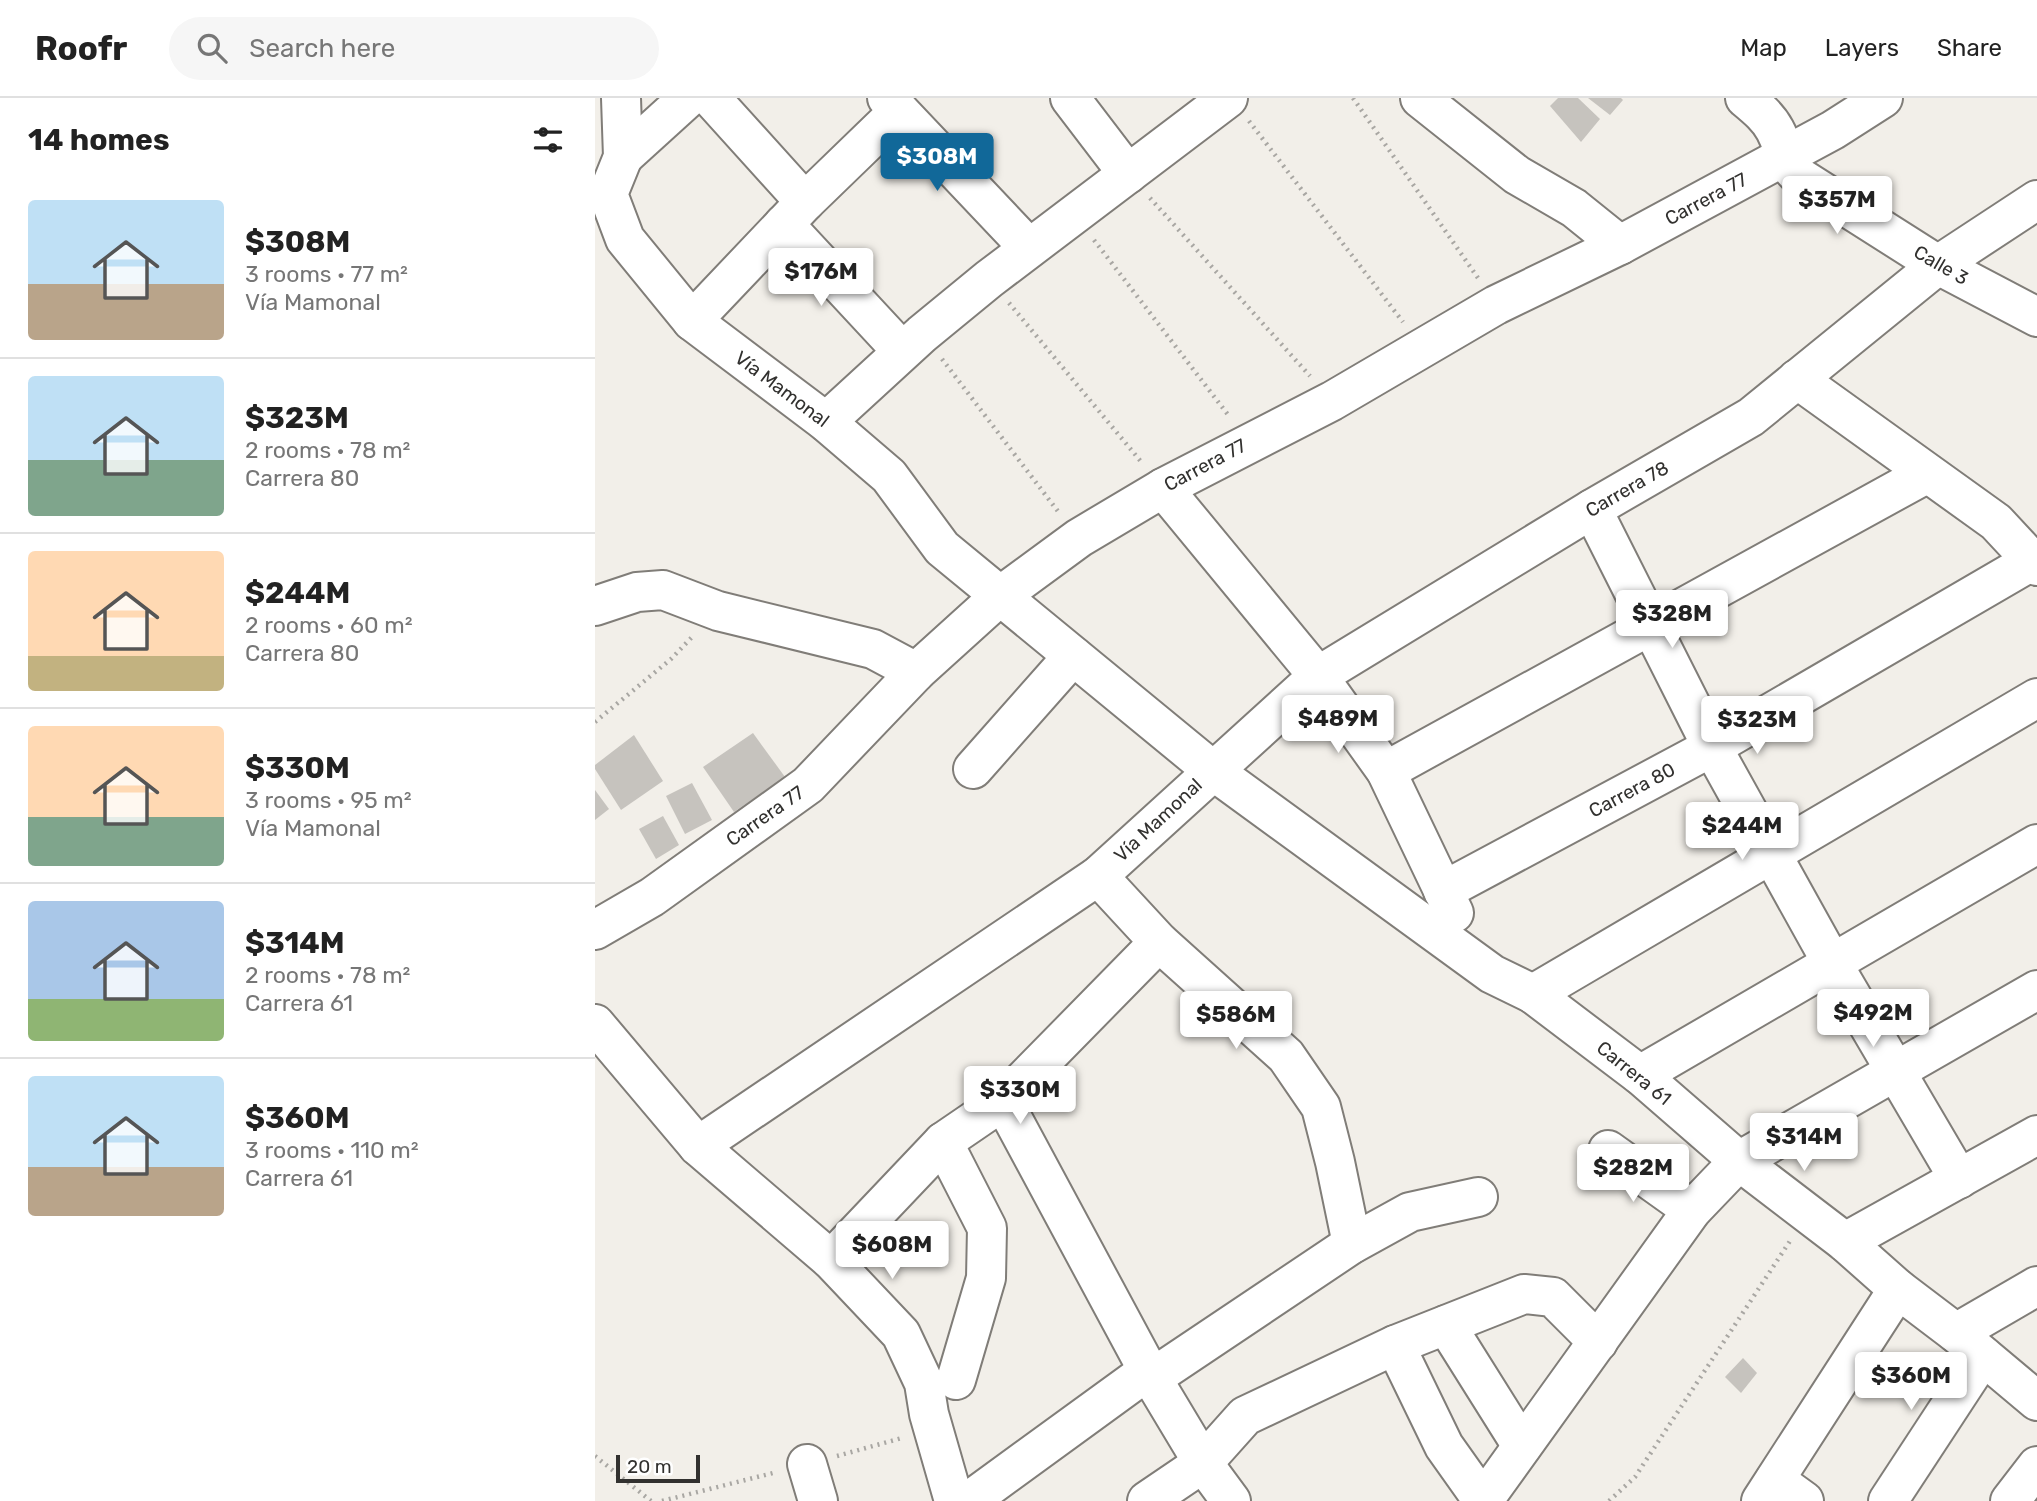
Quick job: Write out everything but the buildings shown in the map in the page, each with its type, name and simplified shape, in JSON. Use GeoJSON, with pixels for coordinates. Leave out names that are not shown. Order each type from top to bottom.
{"type":"FeatureCollection","features":[{"type":"Feature","properties":{"kind":"street","name":"Vía Mamonal"},"geometry":{"type":"LineString","coordinates":[[621,98],[623,158],[608,194],[625,239],[692,321],[826,422],[889,476],[942,548],[1212,770],[1098,876],[698,1146]]}},
{"type":"Feature","properties":{"kind":"street"},"geometry":{"type":"LineString","coordinates":[[623,158],[688,98]]}},
{"type":"Feature","properties":{"kind":"street"},"geometry":{"type":"LineString","coordinates":[[712,98],[794,213],[912,343]]}},
{"type":"Feature","properties":{"kind":"street"},"geometry":{"type":"LineString","coordinates":[[1070,98],[1128,174]]}},
{"type":"Feature","properties":{"kind":"street"},"geometry":{"type":"LineString","coordinates":[[1420,98],[1517,175],[1574,208],[1620,245]]}},
{"type":"Feature","properties":{"kind":"street"},"geometry":{"type":"LineString","coordinates":[[1745,98],[1762,112],[1776,132],[1783,158]]}},
{"type":"Feature","properties":{"kind":"street","name":"Carrera 77"},"geometry":{"type":"LineString","coordinates":[[595,930],[652,897],[809,785],[916,672],[1000,596],[1079,538],[1163,488],[1332,401],[1496,305],[1620,245],[1783,158],[1838,114],[1883,98]]}},
{"type":"Feature","properties":{"kind":"street"},"geometry":{"type":"LineString","coordinates":[[692,321],[893,105],[1029,248]]}},
{"type":"Feature","properties":{"kind":"street"},"geometry":{"type":"LineString","coordinates":[[826,422],[912,343],[1029,248],[1128,174],[1238,109]]}},
{"type":"Feature","properties":{"kind":"street","name":"Calle 3"},"geometry":{"type":"LineString","coordinates":[[1783,158],[1801,178],[1938,265],[2037,317]]}},
{"type":"Feature","properties":{"kind":"street","name":"Carrera 78"},"geometry":{"type":"LineString","coordinates":[[1212,770],[1318,676],[1592,509],[1751,417],[1938,265],[2037,200]]}},
{"type":"Feature","properties":{"kind":"street"},"geometry":{"type":"LineString","coordinates":[[1797,379],[1996,522],[2036,562]]}},
{"type":"Feature","properties":{"kind":"street"},"geometry":{"type":"LineString","coordinates":[[1386,771],[1926,474]]}},
{"type":"Feature","properties":{"kind":"street"},"geometry":{"type":"LineString","coordinates":[[1163,488],[1318,676],[1386,771],[1461,926],[1533,994],[2037,698]]}},
{"type":"Feature","properties":{"kind":"street"},"geometry":{"type":"LineString","coordinates":[[1592,509],[1712,747],[1832,963],[1959,1178]]}},
{"type":"Feature","properties":{"kind":"street","name":"Carrera 80"},"geometry":{"type":"LineString","coordinates":[[1443,891],[1712,747],[2036,562]]}},
{"type":"Feature","properties":{"kind":"street"},"geometry":{"type":"LineString","coordinates":[[595,606],[637,592],[663,590],[718,611],[873,649],[916,672]]}},
{"type":"Feature","properties":{"kind":"street"},"geometry":{"type":"LineString","coordinates":[[973,769],[1073,656]]}},
{"type":"Feature","properties":{"kind":"street","name":"Carrera 61"},"geometry":{"type":"LineString","coordinates":[[1212,770],[1492,974],[1533,994],[1640,1076],[1739,1161],[1845,1242],[1898,1289],[2037,1401]]}},
{"type":"Feature","properties":{"kind":"street"},"geometry":{"type":"LineString","coordinates":[[1640,1076],[2037,844]]}},
{"type":"Feature","properties":{"kind":"street"},"geometry":{"type":"LineString","coordinates":[[1098,876],[1159,942],[1286,1056],[1321,1107],[1352,1244]]}},
{"type":"Feature","properties":{"kind":"street"},"geometry":{"type":"LineString","coordinates":[[831,1260],[943,1142],[1003,1101],[1159,942]]}},
{"type":"Feature","properties":{"kind":"street"},"geometry":{"type":"LineString","coordinates":[[1395,1345],[1444,1446],[1483,1501],[1692,1210],[1739,1161],[2037,990]]}},
{"type":"Feature","properties":{"kind":"street"},"geometry":{"type":"LineString","coordinates":[[601,1043],[698,1146],[831,1260],[901,1334],[924,1383],[929,1414],[954,1501]]}},
{"type":"Feature","properties":{"kind":"street"},"geometry":{"type":"LineString","coordinates":[[1003,1101],[1151,1374],[1203,1463],[1231,1501]]}},
{"type":"Feature","properties":{"kind":"street"},"geometry":{"type":"LineString","coordinates":[[1845,1242],[2037,1135]]}},
{"type":"Feature","properties":{"kind":"street"},"geometry":{"type":"LineString","coordinates":[[943,1142],[987,1228],[986,1278],[956,1380]]}},
{"type":"Feature","properties":{"kind":"street"},"geometry":{"type":"LineString","coordinates":[[1608,1150],[1692,1210]]}},
{"type":"Feature","properties":{"kind":"street"},"geometry":{"type":"LineString","coordinates":[[969,1501],[1151,1374],[1352,1244],[1410,1212],[1479,1197]]}},
{"type":"Feature","properties":{"kind":"street"},"geometry":{"type":"LineString","coordinates":[[1888,1501],[1970,1345],[2037,1286]]}},
{"type":"Feature","properties":{"kind":"street"},"geometry":{"type":"LineString","coordinates":[[1780,1494],[1898,1289]]}},
{"type":"Feature","properties":{"kind":"street"},"geometry":{"type":"LineString","coordinates":[[1147,1501],[1203,1463],[1245,1416],[1395,1345],[1524,1294],[1553,1297],[1598,1342]]}},
{"type":"Feature","properties":{"kind":"street"},"geometry":{"type":"LineString","coordinates":[[1446,1325],[1522,1446]]}},
{"type":"Feature","properties":{"kind":"street"},"geometry":{"type":"LineString","coordinates":[[807,1464],[818,1501]]}},
{"type":"Feature","properties":{"kind":"street"},"geometry":{"type":"LineString","coordinates":[[2010,1501],[2037,1466]]}},
{"type":"Feature","properties":{"kind":"path"},"geometry":{"type":"LineString","coordinates":[[1353,98],[1496,305]]}},
{"type":"Feature","properties":{"kind":"path"},"geometry":{"type":"LineString","coordinates":[[1238,109],[1422,346]]}},
{"type":"Feature","properties":{"kind":"path"},"geometry":{"type":"LineString","coordinates":[[1128,174],[1332,401]]}},
{"type":"Feature","properties":{"kind":"path"},"geometry":{"type":"LineString","coordinates":[[1074,214],[1249,442]]}},
{"type":"Feature","properties":{"kind":"path"},"geometry":{"type":"LineString","coordinates":[[989,279],[1163,488]]}},
{"type":"Feature","properties":{"kind":"path"},"geometry":{"type":"LineString","coordinates":[[912,343],[1079,538]]}},
{"type":"Feature","properties":{"kind":"path"},"geometry":{"type":"LineString","coordinates":[[595,722],[671,659],[718,611]]}},
{"type":"Feature","properties":{"kind":"path"},"geometry":{"type":"LineString","coordinates":[[1609,1501],[1635,1477],[1808,1214]]}},
{"type":"Feature","properties":{"kind":"path"},"geometry":{"type":"LineString","coordinates":[[595,1456],[651,1501]]}}]}
